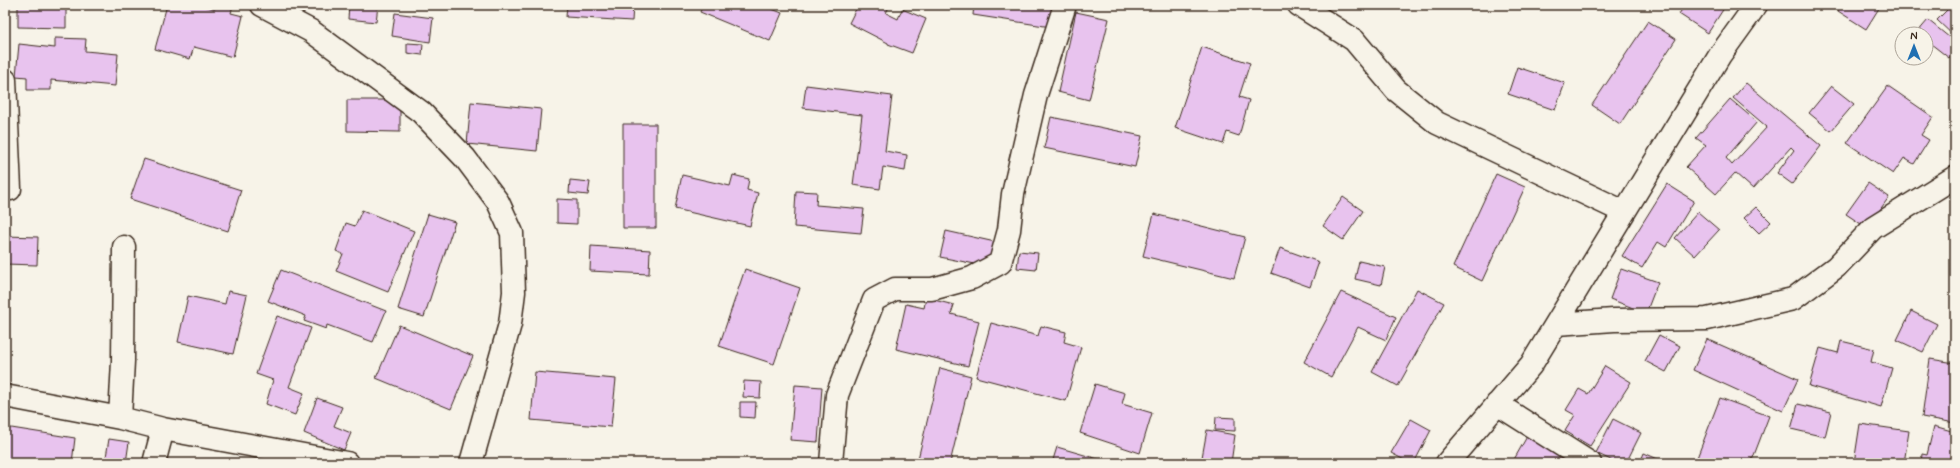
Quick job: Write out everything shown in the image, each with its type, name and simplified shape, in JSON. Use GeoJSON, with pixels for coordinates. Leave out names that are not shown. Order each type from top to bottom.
{"type":"FeatureCollection","features":[{"type":"Feature","properties":{"kind":"street"},"geometry":{"type":"LineString","coordinates":[[262,5],[311,31],[421,112],[465,158],[498,202],[512,233],[514,292],[510,324],[471,463]]}},
{"type":"Feature","properties":{"kind":"street"},"geometry":{"type":"LineString","coordinates":[[831,463],[837,395],[874,300],[895,289],[932,289],[972,278],[1000,263],[1009,230],[1013,194],[1036,95],[1065,5]]}},
{"type":"Feature","properties":{"kind":"street"},"geometry":{"type":"LineString","coordinates":[[1299,5],[1354,40],[1396,90],[1437,123],[1624,212]]}},
{"type":"Feature","properties":{"kind":"street"},"geometry":{"type":"LineString","coordinates":[[1447,463],[1531,365],[1720,55],[1756,5]]}},
{"type":"Feature","properties":{"kind":"street"},"geometry":{"type":"LineString","coordinates":[[5,80],[10,189]]}},
{"type":"Feature","properties":{"kind":"street"},"geometry":{"type":"LineString","coordinates":[[1556,324],[1614,320],[1707,318],[1793,299],[1836,267],[1873,228],[1955,177]]}},
{"type":"Feature","properties":{"kind":"street"},"geometry":{"type":"LineString","coordinates":[[120,418],[123,361],[124,247]]}},
{"type":"Feature","properties":{"kind":"street"},"geometry":{"type":"LineString","coordinates":[[5,396],[120,418],[164,429],[347,463]]}},
{"type":"Feature","properties":{"kind":"street"},"geometry":{"type":"LineString","coordinates":[[1497,404],[1590,463]]}},
{"type":"Feature","properties":{"kind":"street"},"geometry":{"type":"LineString","coordinates":[[154,463],[164,429]]}},
{"type":"Feature","properties":{"kind":"building"},"geometry":{"type":"Polygon","coordinates":[[[18,5],[66,5],[66,28],[18,27],[18,5]]]}},
{"type":"Feature","properties":{"kind":"building"},"geometry":{"type":"Polygon","coordinates":[[[167,5],[198,5],[215,9],[215,5],[233,5],[231,13],[243,16],[233,57],[194,47],[190,59],[155,49],[167,5]]]}},
{"type":"Feature","properties":{"kind":"building"},"geometry":{"type":"Polygon","coordinates":[[[349,5],[378,5],[376,22],[348,19],[349,5]]]}},
{"type":"Feature","properties":{"kind":"building"},"geometry":{"type":"Polygon","coordinates":[[[567,5],[633,5],[632,21],[566,17],[567,5]]]}},
{"type":"Feature","properties":{"kind":"building"},"geometry":{"type":"Polygon","coordinates":[[[703,5],[762,5],[782,13],[770,41],[700,12],[703,5]]]}},
{"type":"Feature","properties":{"kind":"building"},"geometry":{"type":"Polygon","coordinates":[[[858,5],[890,5],[886,13],[898,19],[902,9],[926,19],[912,53],[888,44],[849,23],[858,5]]]}},
{"type":"Feature","properties":{"kind":"building"},"geometry":{"type":"Polygon","coordinates":[[[974,5],[1055,5],[1051,27],[973,15],[974,5]]]}},
{"type":"Feature","properties":{"kind":"building"},"geometry":{"type":"Polygon","coordinates":[[[1685,5],[1726,5],[1708,33],[1679,14],[1685,5]]]}},
{"type":"Feature","properties":{"kind":"building"},"geometry":{"type":"Polygon","coordinates":[[[1842,5],[1881,5],[1866,29],[1838,11],[1842,5]]]}},
{"type":"Feature","properties":{"kind":"building"},"geometry":{"type":"Polygon","coordinates":[[[1950,7],[1955,12],[1955,37],[1937,20],[1950,7]]]}},
{"type":"Feature","properties":{"kind":"building"},"geometry":{"type":"Polygon","coordinates":[[[1076,12],[1109,19],[1089,100],[1058,92],[1076,12]]]}},
{"type":"Feature","properties":{"kind":"building"},"geometry":{"type":"Polygon","coordinates":[[[395,13],[433,18],[430,42],[392,36],[395,13]]]}},
{"type":"Feature","properties":{"kind":"building"},"geometry":{"type":"Polygon","coordinates":[[[1928,20],[1955,42],[1955,50],[1949,58],[1934,46],[1934,26],[1923,26],[1928,20]]]}},
{"type":"Feature","properties":{"kind":"building"},"geometry":{"type":"Polygon","coordinates":[[[1648,21],[1676,39],[1620,124],[1592,105],[1648,21]]]}},
{"type":"Feature","properties":{"kind":"building"},"geometry":{"type":"Polygon","coordinates":[[[55,38],[86,39],[85,51],[118,54],[115,86],[51,80],[51,90],[27,90],[27,77],[16,76],[19,44],[55,48],[55,38]]]}},
{"type":"Feature","properties":{"kind":"building"},"geometry":{"type":"Polygon","coordinates":[[[407,43],[423,44],[422,55],[407,53],[407,43]]]}},
{"type":"Feature","properties":{"kind":"building"},"geometry":{"type":"Polygon","coordinates":[[[1202,47],[1250,63],[1239,97],[1249,100],[1239,136],[1227,132],[1223,144],[1175,128],[1202,47]]]}},
{"type":"Feature","properties":{"kind":"building"},"geometry":{"type":"Polygon","coordinates":[[[1517,67],[1565,83],[1555,110],[1508,94],[1517,67]]]}},
{"type":"Feature","properties":{"kind":"building"},"geometry":{"type":"Polygon","coordinates":[[[1746,83],[1821,146],[1792,184],[1777,173],[1794,150],[1791,147],[1753,189],[1735,173],[1716,194],[1686,167],[1706,145],[1696,138],[1730,99],[1757,122],[1726,158],[1732,165],[1767,127],[1733,98],[1746,83]]]}},
{"type":"Feature","properties":{"kind":"building"},"geometry":{"type":"Polygon","coordinates":[[[806,85],[892,96],[885,151],[907,155],[905,171],[883,167],[880,189],[853,185],[862,115],[803,108],[806,85]]]}},
{"type":"Feature","properties":{"kind":"building"},"geometry":{"type":"Polygon","coordinates":[[[1831,86],[1854,104],[1831,131],[1809,113],[1831,86]]]}},
{"type":"Feature","properties":{"kind":"building"},"geometry":{"type":"Polygon","coordinates":[[[1888,86],[1933,117],[1921,135],[1929,140],[1914,164],[1904,158],[1893,174],[1847,143],[1888,86]]]}},
{"type":"Feature","properties":{"kind":"building"},"geometry":{"type":"Polygon","coordinates":[[[347,100],[400,100],[400,132],[347,131],[347,100]]]}},
{"type":"Feature","properties":{"kind":"building"},"geometry":{"type":"Polygon","coordinates":[[[471,102],[541,109],[537,151],[467,144],[471,102]]]}},
{"type":"Feature","properties":{"kind":"building"},"geometry":{"type":"Polygon","coordinates":[[[1051,117],[1142,136],[1135,167],[1044,148],[1051,117]]]}},
{"type":"Feature","properties":{"kind":"building"},"geometry":{"type":"Polygon","coordinates":[[[623,124],[656,124],[656,228],[623,228],[623,124]]]}},
{"type":"Feature","properties":{"kind":"building"},"geometry":{"type":"Polygon","coordinates":[[[144,159],[241,190],[228,231],[130,199],[144,159]]]}},
{"type":"Feature","properties":{"kind":"building"},"geometry":{"type":"Polygon","coordinates":[[[1496,174],[1525,187],[1482,281],[1453,267],[1496,174]]]}},
{"type":"Feature","properties":{"kind":"building"},"geometry":{"type":"Polygon","coordinates":[[[682,175],[730,186],[733,175],[749,179],[747,190],[758,193],[750,226],[675,209],[682,175]]]}},
{"type":"Feature","properties":{"kind":"building"},"geometry":{"type":"Polygon","coordinates":[[[570,180],[590,182],[588,195],[569,193],[570,180]]]}},
{"type":"Feature","properties":{"kind":"building"},"geometry":{"type":"Polygon","coordinates":[[[1868,183],[1889,197],[1867,228],[1846,214],[1868,183]]]}},
{"type":"Feature","properties":{"kind":"building"},"geometry":{"type":"Polygon","coordinates":[[[1667,184],[1694,201],[1666,247],[1658,242],[1642,268],[1622,256],[1667,184]]]}},
{"type":"Feature","properties":{"kind":"building"},"geometry":{"type":"Polygon","coordinates":[[[796,191],[817,192],[816,205],[864,209],[861,233],[794,227],[796,191]]]}},
{"type":"Feature","properties":{"kind":"building"},"geometry":{"type":"Polygon","coordinates":[[[1343,197],[1363,211],[1343,240],[1323,226],[1343,197]]]}},
{"type":"Feature","properties":{"kind":"building"},"geometry":{"type":"Polygon","coordinates":[[[557,199],[577,200],[577,224],[557,223],[557,199]]]}},
{"type":"Feature","properties":{"kind":"building"},"geometry":{"type":"Polygon","coordinates":[[[1756,207],[1771,222],[1759,233],[1744,218],[1756,207]]]}},
{"type":"Feature","properties":{"kind":"building"},"geometry":{"type":"Polygon","coordinates":[[[362,210],[414,231],[388,292],[336,271],[343,254],[336,251],[346,223],[355,226],[362,210]]]}},
{"type":"Feature","properties":{"kind":"building"},"geometry":{"type":"Polygon","coordinates":[[[1698,212],[1719,230],[1695,256],[1675,238],[1698,212]]]}},
{"type":"Feature","properties":{"kind":"building"},"geometry":{"type":"Polygon","coordinates":[[[428,214],[455,222],[424,317],[398,309],[428,214]]]}},
{"type":"Feature","properties":{"kind":"building"},"geometry":{"type":"Polygon","coordinates":[[[1154,214],[1245,237],[1234,278],[1143,256],[1154,214]]]}},
{"type":"Feature","properties":{"kind":"building"},"geometry":{"type":"Polygon","coordinates":[[[946,231],[995,242],[990,267],[940,257],[946,231]]]}},
{"type":"Feature","properties":{"kind":"building"},"geometry":{"type":"Polygon","coordinates":[[[5,236],[38,237],[37,265],[5,264],[5,236]]]}},
{"type":"Feature","properties":{"kind":"building"},"geometry":{"type":"Polygon","coordinates":[[[591,246],[650,250],[649,274],[590,271],[591,246]]]}},
{"type":"Feature","properties":{"kind":"building"},"geometry":{"type":"Polygon","coordinates":[[[1280,248],[1319,262],[1310,287],[1271,273],[1280,248]]]}},
{"type":"Feature","properties":{"kind":"building"},"geometry":{"type":"Polygon","coordinates":[[[1019,251],[1038,253],[1036,270],[1017,268],[1019,251]]]}},
{"type":"Feature","properties":{"kind":"building"},"geometry":{"type":"Polygon","coordinates":[[[1359,261],[1385,267],[1381,285],[1355,279],[1359,261]]]}},
{"type":"Feature","properties":{"kind":"building"},"geometry":{"type":"Polygon","coordinates":[[[745,269],[800,288],[774,364],[719,346],[745,269]]]}},
{"type":"Feature","properties":{"kind":"building"},"geometry":{"type":"Polygon","coordinates":[[[1621,269],[1658,282],[1646,313],[1610,299],[1621,269]]]}},
{"type":"Feature","properties":{"kind":"building"},"geometry":{"type":"Polygon","coordinates":[[[281,270],[386,311],[373,342],[327,325],[326,329],[304,321],[306,316],[268,301],[281,270]]]}},
{"type":"Feature","properties":{"kind":"building"},"geometry":{"type":"Polygon","coordinates":[[[1417,289],[1444,303],[1398,386],[1372,372],[1417,289]]]}},
{"type":"Feature","properties":{"kind":"building"},"geometry":{"type":"Polygon","coordinates":[[[228,291],[247,295],[233,354],[178,342],[188,296],[225,304],[228,291]]]}},
{"type":"Feature","properties":{"kind":"building"},"geometry":{"type":"Polygon","coordinates":[[[1341,292],[1396,317],[1386,340],[1358,327],[1331,377],[1304,362],[1341,292]]]}},
{"type":"Feature","properties":{"kind":"building"},"geometry":{"type":"Polygon","coordinates":[[[926,298],[954,305],[951,314],[979,321],[968,366],[896,349],[906,304],[924,308],[926,298]]]}},
{"type":"Feature","properties":{"kind":"building"},"geometry":{"type":"Polygon","coordinates":[[[1911,311],[1937,324],[1923,352],[1897,340],[1911,311]]]}},
{"type":"Feature","properties":{"kind":"building"},"geometry":{"type":"Polygon","coordinates":[[[277,316],[311,328],[289,387],[304,393],[295,415],[266,404],[273,380],[256,374],[277,316]]]}},
{"type":"Feature","properties":{"kind":"building"},"geometry":{"type":"Polygon","coordinates":[[[991,323],[1038,336],[1041,326],[1066,332],[1064,342],[1081,347],[1066,401],[976,377],[991,323]]]}},
{"type":"Feature","properties":{"kind":"building"},"geometry":{"type":"Polygon","coordinates":[[[399,325],[473,356],[451,409],[376,378],[399,325]]]}},
{"type":"Feature","properties":{"kind":"building"},"geometry":{"type":"Polygon","coordinates":[[[1659,335],[1680,346],[1666,372],[1645,361],[1659,335]]]}},
{"type":"Feature","properties":{"kind":"building"},"geometry":{"type":"Polygon","coordinates":[[[1707,339],[1798,379],[1783,411],[1693,370],[1707,339]]]}},
{"type":"Feature","properties":{"kind":"building"},"geometry":{"type":"Polygon","coordinates":[[[1841,341],[1874,349],[1871,362],[1892,368],[1881,407],[1809,386],[1820,348],[1838,353],[1841,341]]]}},
{"type":"Feature","properties":{"kind":"building"},"geometry":{"type":"Polygon","coordinates":[[[1930,359],[1955,363],[1955,386],[1953,389],[1955,389],[1955,423],[1922,417],[1930,359]]]}},
{"type":"Feature","properties":{"kind":"building"},"geometry":{"type":"Polygon","coordinates":[[[1605,366],[1631,382],[1590,446],[1565,431],[1575,415],[1566,410],[1579,389],[1588,394],[1605,366]]]}},
{"type":"Feature","properties":{"kind":"building"},"geometry":{"type":"Polygon","coordinates":[[[940,368],[971,376],[950,463],[917,463],[940,368]]]}},
{"type":"Feature","properties":{"kind":"building"},"geometry":{"type":"Polygon","coordinates":[[[535,372],[616,379],[611,427],[531,420],[535,372]]]}},
{"type":"Feature","properties":{"kind":"building"},"geometry":{"type":"Polygon","coordinates":[[[744,381],[761,382],[760,398],[743,397],[744,381]]]}},
{"type":"Feature","properties":{"kind":"building"},"geometry":{"type":"Polygon","coordinates":[[[1095,384],[1125,393],[1122,404],[1152,413],[1140,453],[1080,433],[1095,384]]]}},
{"type":"Feature","properties":{"kind":"building"},"geometry":{"type":"Polygon","coordinates":[[[795,385],[822,387],[818,442],[790,440],[795,385]]]}},
{"type":"Feature","properties":{"kind":"building"},"geometry":{"type":"Polygon","coordinates":[[[317,398],[342,407],[334,426],[351,433],[344,450],[304,433],[317,398]]]}},
{"type":"Feature","properties":{"kind":"building"},"geometry":{"type":"Polygon","coordinates":[[[1720,398],[1769,416],[1751,463],[1695,463],[1720,398]]]}},
{"type":"Feature","properties":{"kind":"building"},"geometry":{"type":"Polygon","coordinates":[[[740,402],[756,402],[755,418],[740,417],[740,402]]]}},
{"type":"Feature","properties":{"kind":"building"},"geometry":{"type":"Polygon","coordinates":[[[1798,404],[1831,412],[1825,437],[1791,429],[1798,404]]]}},
{"type":"Feature","properties":{"kind":"building"},"geometry":{"type":"Polygon","coordinates":[[[1216,417],[1235,418],[1235,431],[1215,430],[1216,417]]]}},
{"type":"Feature","properties":{"kind":"building"},"geometry":{"type":"Polygon","coordinates":[[[1411,419],[1431,430],[1414,463],[1410,463],[1391,453],[1411,419]]]}},
{"type":"Feature","properties":{"kind":"building"},"geometry":{"type":"Polygon","coordinates":[[[1613,419],[1641,433],[1626,463],[1617,463],[1596,453],[1613,419]]]}},
{"type":"Feature","properties":{"kind":"building"},"geometry":{"type":"Polygon","coordinates":[[[1860,424],[1909,431],[1904,463],[1854,463],[1860,424]]]}},
{"type":"Feature","properties":{"kind":"building"},"geometry":{"type":"Polygon","coordinates":[[[1934,426],[1955,432],[1955,462],[1948,460],[1947,463],[1921,463],[1922,454],[1927,455],[1934,426]]]}},
{"type":"Feature","properties":{"kind":"building"},"geometry":{"type":"Polygon","coordinates":[[[5,427],[75,438],[72,463],[23,463],[5,460],[5,427]]]}},
{"type":"Feature","properties":{"kind":"building"},"geometry":{"type":"Polygon","coordinates":[[[1207,430],[1235,435],[1231,463],[1201,463],[1207,430]]]}},
{"type":"Feature","properties":{"kind":"building"},"geometry":{"type":"Polygon","coordinates":[[[1529,433],[1580,463],[1512,463],[1529,433]]]}},
{"type":"Feature","properties":{"kind":"building"},"geometry":{"type":"Polygon","coordinates":[[[109,439],[129,442],[126,463],[105,463],[109,439]]]}},
{"type":"Feature","properties":{"kind":"building"},"geometry":{"type":"Polygon","coordinates":[[[1057,447],[1112,463],[1052,463],[1057,447]]]}},
{"type":"Feature","properties":{"kind":"building"},"geometry":{"type":"Polygon","coordinates":[[[1644,453],[1667,463],[1640,463],[1644,453]]]}}]}
